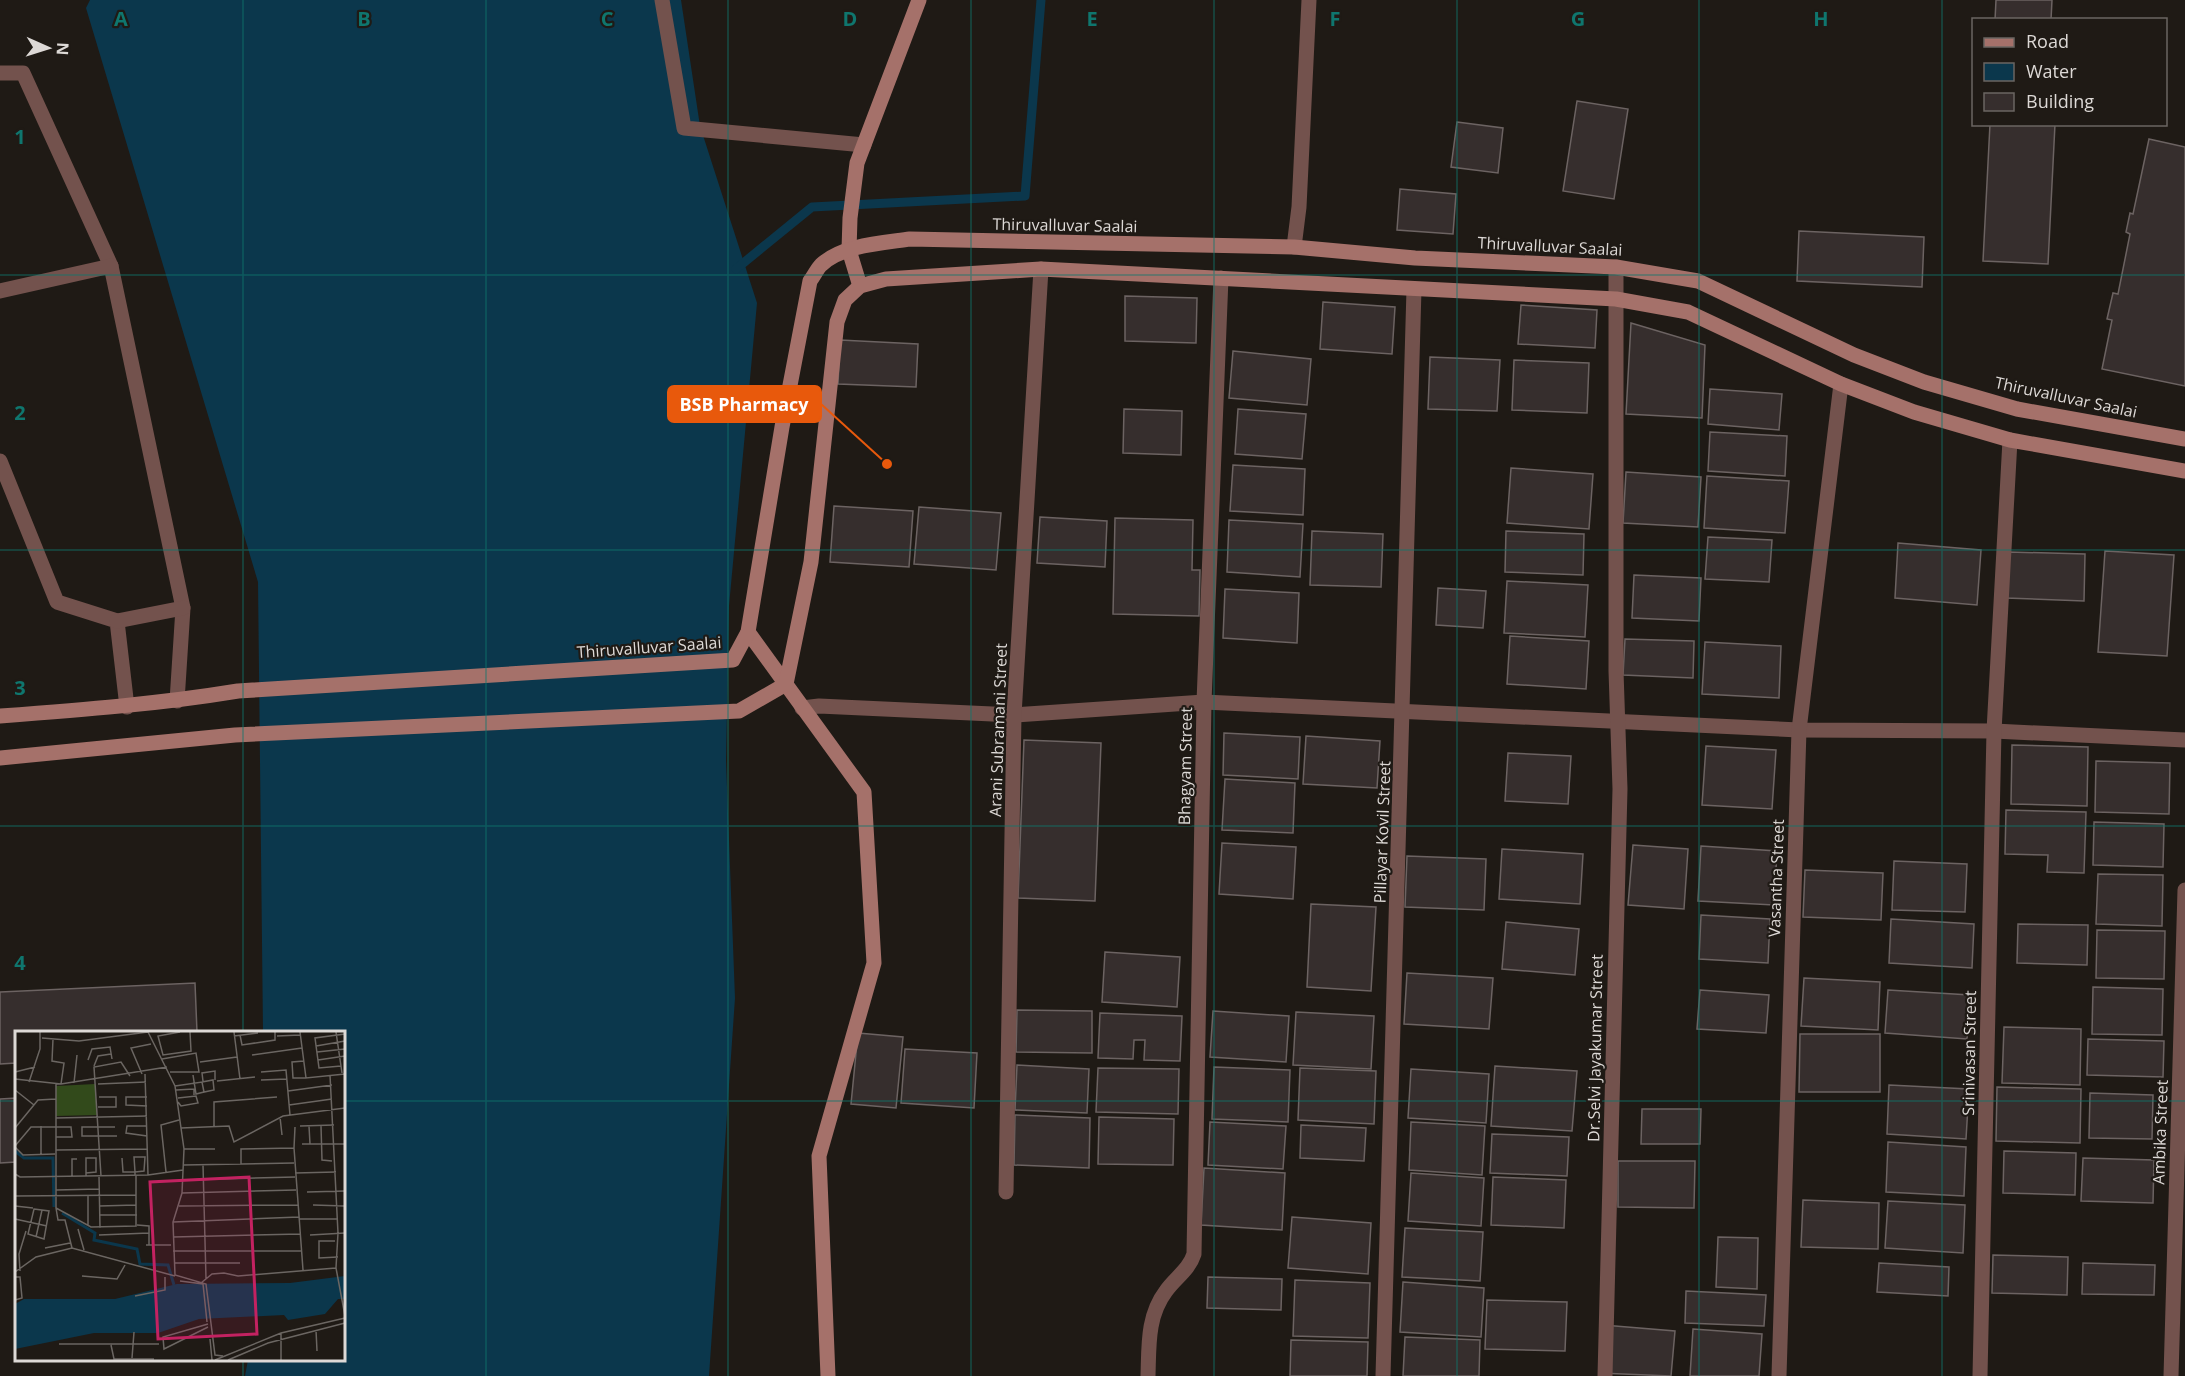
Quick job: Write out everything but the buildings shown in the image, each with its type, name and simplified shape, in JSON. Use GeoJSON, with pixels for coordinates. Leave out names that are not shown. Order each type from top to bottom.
{"type":"FeatureCollection","features":[{"type":"Feature","properties":{"kind":"main road"},"geometry":{"type":"LineString","coordinates":[[860,286],[849,250],[850,218],[857,162],[919,0]]}},
{"type":"Feature","properties":{"kind":"main road","name":"Thiruvalluvar Saalai"},"geometry":{"type":"LineString","coordinates":[[0,716],[177,701],[238,691],[733,660],[747,632],[810,281],[820,266],[849,250],[910,238],[1294,247],[1415,258],[1616,267],[1698,281],[1854,355],[1924,382],[2017,409],[2185,439]]}},
{"type":"Feature","properties":{"kind":"main road"},"geometry":{"type":"LineString","coordinates":[[0,758],[235,735],[739,711],[786,684],[811,562],[837,322],[845,300],[860,286],[886,279],[1041,269],[1616,299],[1688,312],[1841,384],[1914,412],[2010,440],[2185,471]]}},
{"type":"Feature","properties":{"kind":"main road"},"geometry":{"type":"LineString","coordinates":[[747,632],[864,792],[874,963],[819,1156],[828,1376]]}},
{"type":"Feature","properties":{"kind":"street"},"geometry":{"type":"LineString","coordinates":[[662,0],[684,128],[864,146]]}},
{"type":"Feature","properties":{"kind":"street"},"geometry":{"type":"LineString","coordinates":[[1294,247],[1299,207],[1309,0]]}},
{"type":"Feature","properties":{"kind":"street"},"geometry":{"type":"LineString","coordinates":[[0,73],[23,72],[111,266],[183,608],[177,701]]}},
{"type":"Feature","properties":{"kind":"street"},"geometry":{"type":"LineString","coordinates":[[0,291],[111,266]]}},
{"type":"Feature","properties":{"kind":"street","name":"Dr.Selvi Jayakumar Street"},"geometry":{"type":"LineString","coordinates":[[1605,1376],[1620,789],[1616,672],[1616,267]]}},
{"type":"Feature","properties":{"kind":"street","name":"Arani Subramani Street"},"geometry":{"type":"LineString","coordinates":[[1006,1192],[1014,715],[1041,269]]}},
{"type":"Feature","properties":{"kind":"street","name":"Bhagyam Street"},"geometry":{"type":"LineString","coordinates":[[1148,1376],[1150,1326],[1154,1308],[1166,1289],[1192,1262],[1194,1254],[1204,702],[1221,278]]}},
{"type":"Feature","properties":{"kind":"street","name":"Pillayar Kovil Street"},"geometry":{"type":"LineString","coordinates":[[1383,1376],[1414,289]]}},
{"type":"Feature","properties":{"kind":"street","name":"Vasantha Street"},"geometry":{"type":"LineString","coordinates":[[1779,1376],[1799,730],[1841,384]]}},
{"type":"Feature","properties":{"kind":"street","name":"Srinivasan Street"},"geometry":{"type":"LineString","coordinates":[[1980,1376],[1994,731],[2010,440]]}},
{"type":"Feature","properties":{"kind":"street"},"geometry":{"type":"LineString","coordinates":[[0,461],[57,602],[117,621],[183,608]]}},
{"type":"Feature","properties":{"kind":"street"},"geometry":{"type":"LineString","coordinates":[[117,621],[127,706]]}},
{"type":"Feature","properties":{"kind":"street"},"geometry":{"type":"LineString","coordinates":[[802,708],[819,706],[1014,715],[1204,702],[1799,730],[1994,731],[2185,740]]}},
{"type":"Feature","properties":{"kind":"street","name":"Ambika Street"},"geometry":{"type":"LineString","coordinates":[[2171,1376],[2185,890]]}},
{"type":"Feature","properties":{"kind":"water"},"geometry":{"type":"Polygon","coordinates":[[[90,0],[681,0],[700,126],[757,303],[729,606],[726,761],[735,998],[709,1376],[245,1376],[248,1361],[345,1361],[345,1031],[263,1031],[258,582],[86,8],[90,0]]]}},
{"type":"Feature","properties":{"kind":"waterway"},"geometry":{"type":"LineString","coordinates":[[736,269],[812,207],[1025,196],[1041,0]]}},
{"type":"Feature","properties":{"kind":"place","name":"BSB Pharmacy"},"geometry":{"type":"Point","coordinates":[887,464]}}]}
